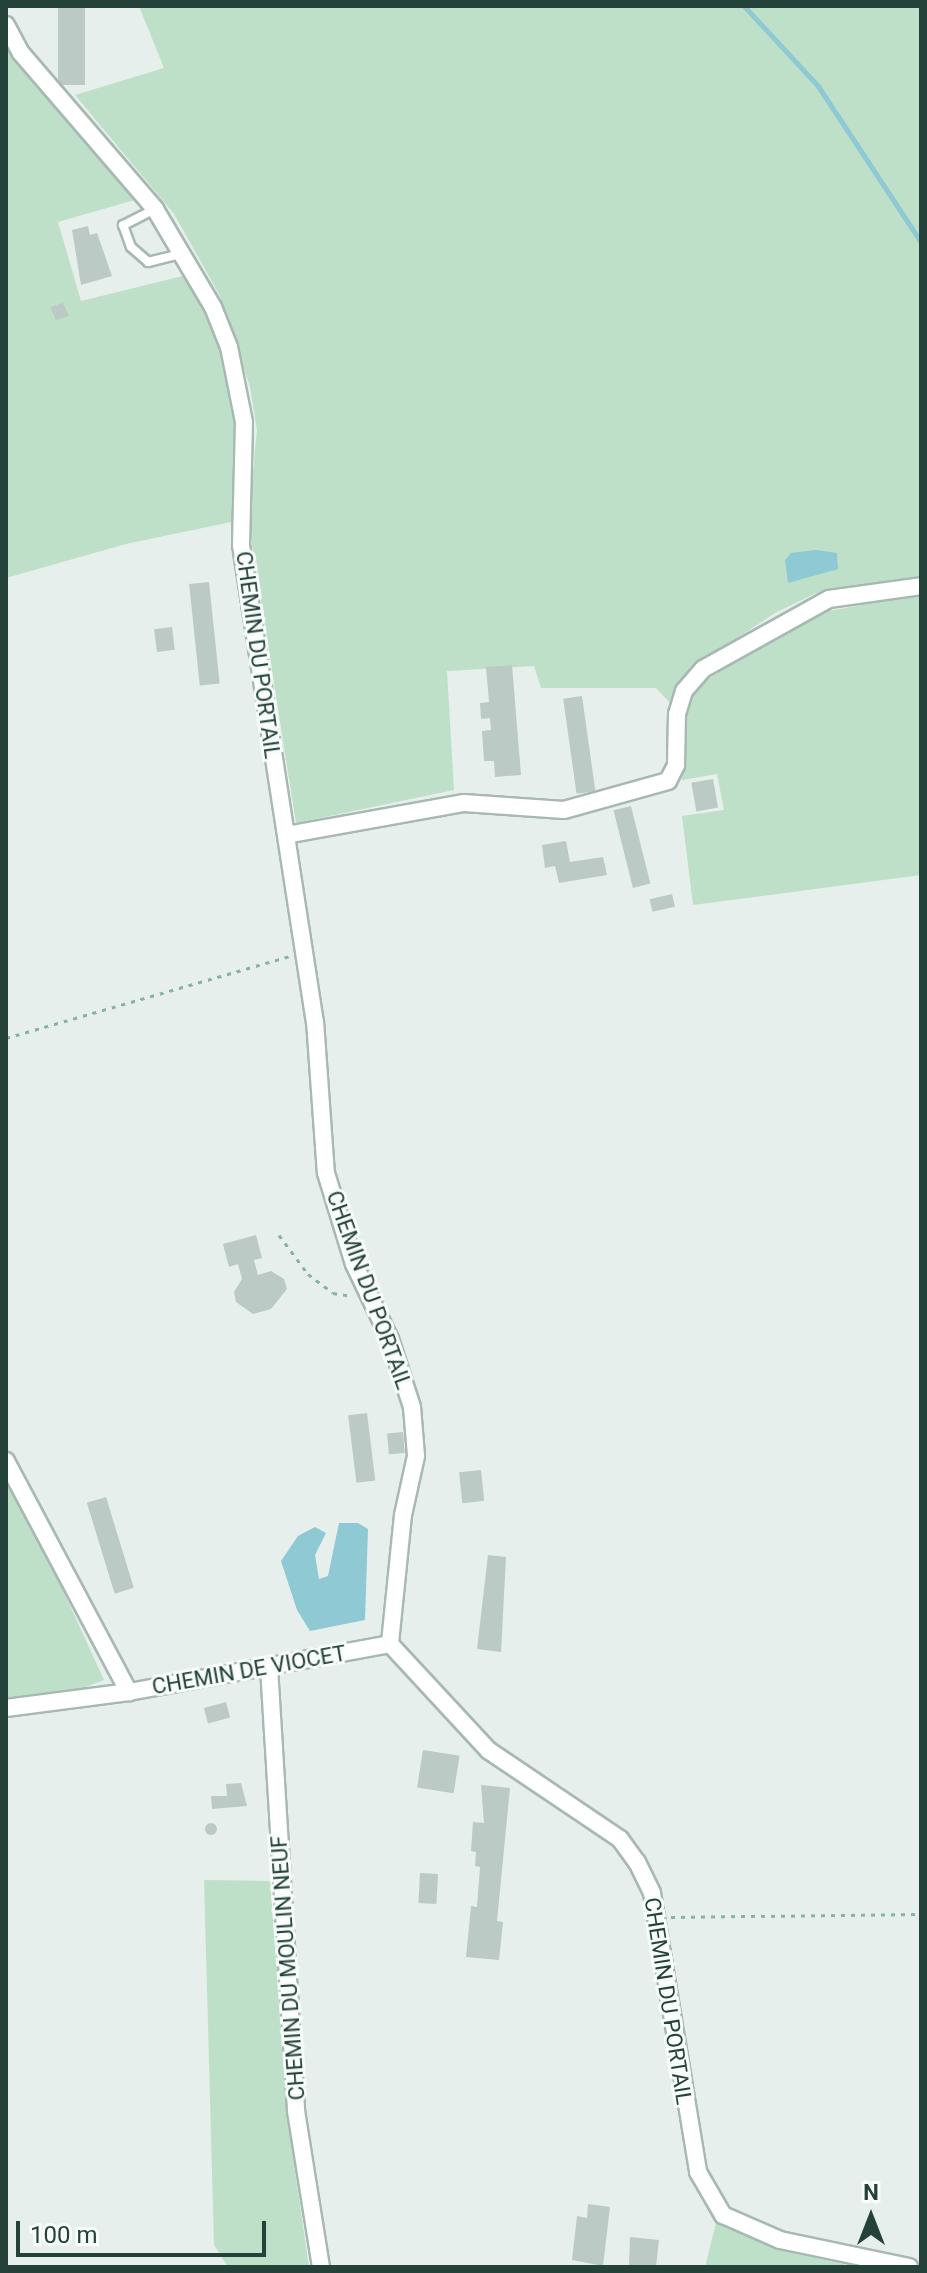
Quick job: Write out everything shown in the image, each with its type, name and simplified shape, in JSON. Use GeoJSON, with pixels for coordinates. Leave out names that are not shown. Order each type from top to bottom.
{"type":"FeatureCollection","features":[{"type":"Feature","properties":{"kind":"street","name":"CHEMIN DU PORTAIL"},"geometry":{"type":"LineString","coordinates":[[6,25],[21,53],[155,209],[182,254],[229,347],[244,422],[241,545],[315,1021],[326,1173],[368,1299],[390,1339],[412,1407],[416,1456],[403,1515],[390,1644],[488,1750],[620,1839],[652,1893],[698,2172],[723,2215],[780,2240],[909,2267]]}},
{"type":"Feature","properties":{"kind":"street"},"geometry":{"type":"LineString","coordinates":[[286,835],[464,803],[564,810],[668,781],[676,765],[677,714],[684,691],[703,669],[829,599],[921,586]]}},
{"type":"Feature","properties":{"kind":"street","name":"CHEMIN DE VIOCET"},"geometry":{"type":"LineString","coordinates":[[6,1461],[129,1692],[390,1644]]}},
{"type":"Feature","properties":{"kind":"street","name":"CHEMIN DU MOULIN NEUF"},"geometry":{"type":"LineString","coordinates":[[269,1667],[296,2111],[321,2267]]}},
{"type":"Feature","properties":{"kind":"street"},"geometry":{"type":"LineString","coordinates":[[6,1708],[129,1692]]}},
{"type":"Feature","properties":{"kind":"lane"},"geometry":{"type":"LineString","coordinates":[[155,209],[123,225],[131,247],[148,262],[182,254]]}},
{"type":"Feature","properties":{"kind":"path"},"geometry":{"type":"LineString","coordinates":[[6,1038],[303,953]]}},
{"type":"Feature","properties":{"kind":"path"},"geometry":{"type":"LineString","coordinates":[[279,1235],[308,1274],[333,1293],[368,1299]]}},
{"type":"Feature","properties":{"kind":"path"},"geometry":{"type":"LineString","coordinates":[[655,1917],[921,1914]]}},
{"type":"Feature","properties":{"kind":"green space"},"geometry":{"type":"Polygon","coordinates":[[[139,6],[921,6],[921,578],[816,593],[775,613],[691,669],[671,704],[656,688],[541,688],[534,666],[447,671],[454,790],[296,823],[248,519],[257,430],[250,387],[220,296],[174,214],[75,95],[164,68],[139,6]]]}},
{"type":"Feature","properties":{"kind":"green space"},"geometry":{"type":"Polygon","coordinates":[[[6,42],[138,199],[58,222],[81,301],[187,275],[213,319],[235,422],[236,521],[126,544],[6,578],[6,42]]]}},
{"type":"Feature","properties":{"kind":"green space"},"geometry":{"type":"Polygon","coordinates":[[[921,594],[921,875],[693,905],[682,816],[724,810],[717,774],[682,780],[685,721],[694,688],[813,614],[921,594]]]}},
{"type":"Feature","properties":{"kind":"green space"},"geometry":{"type":"Polygon","coordinates":[[[6,1471],[104,1680],[75,1691],[6,1700],[6,1471]]]}},
{"type":"Feature","properties":{"kind":"green space"},"geometry":{"type":"Polygon","coordinates":[[[204,1880],[270,1881],[292,2150],[309,2267],[228,2267],[214,2245],[204,1880]]]}},
{"type":"Feature","properties":{"kind":"green space"},"geometry":{"type":"Polygon","coordinates":[[[717,2219],[779,2250],[856,2267],[705,2267],[717,2219]]]}},
{"type":"Feature","properties":{"kind":"water"},"geometry":{"type":"Polygon","coordinates":[[[816,550],[837,553],[838,569],[788,583],[785,560],[791,553],[816,550]]]}},
{"type":"Feature","properties":{"kind":"water"},"geometry":{"type":"Polygon","coordinates":[[[339,1523],[358,1523],[368,1529],[365,1620],[310,1631],[297,1610],[281,1561],[298,1536],[315,1527],[326,1533],[315,1555],[319,1579],[328,1576],[339,1523]]]}},
{"type":"Feature","properties":{"kind":"building"},"geometry":{"type":"Polygon","coordinates":[[[58,6],[85,6],[85,85],[58,85],[58,6]]]}},
{"type":"Feature","properties":{"kind":"building"},"geometry":{"type":"Polygon","coordinates":[[[88,226],[90,235],[97,233],[112,276],[81,285],[72,230],[88,226]]]}},
{"type":"Feature","properties":{"kind":"building"},"geometry":{"type":"Polygon","coordinates":[[[63,303],[69,316],[56,320],[50,307],[63,303]]]}},
{"type":"Feature","properties":{"kind":"building"},"geometry":{"type":"Polygon","coordinates":[[[209,582],[220,683],[200,686],[189,584],[209,582]]]}},
{"type":"Feature","properties":{"kind":"building"},"geometry":{"type":"Polygon","coordinates":[[[172,627],[175,650],[157,652],[154,629],[172,627]]]}},
{"type":"Feature","properties":{"kind":"building"},"geometry":{"type":"Polygon","coordinates":[[[512,665],[521,775],[495,777],[494,761],[484,761],[482,731],[491,730],[490,718],[481,719],[480,703],[489,702],[486,667],[512,665]]]}},
{"type":"Feature","properties":{"kind":"building"},"geometry":{"type":"Polygon","coordinates":[[[582,696],[595,791],[577,794],[563,699],[582,696]]]}},
{"type":"Feature","properties":{"kind":"building"},"geometry":{"type":"Polygon","coordinates":[[[713,779],[718,808],[696,811],[691,783],[713,779]]]}},
{"type":"Feature","properties":{"kind":"building"},"geometry":{"type":"Polygon","coordinates":[[[631,806],[650,884],[633,888],[614,810],[631,806]]]}},
{"type":"Feature","properties":{"kind":"building"},"geometry":{"type":"Polygon","coordinates":[[[566,841],[570,862],[603,857],[607,875],[559,883],[555,866],[545,868],[542,845],[566,841]]]}},
{"type":"Feature","properties":{"kind":"building"},"geometry":{"type":"Polygon","coordinates":[[[672,894],[675,907],[653,912],[650,899],[672,894]]]}},
{"type":"Feature","properties":{"kind":"building"},"geometry":{"type":"Polygon","coordinates":[[[256,1235],[262,1258],[254,1260],[258,1275],[271,1271],[284,1279],[287,1289],[271,1309],[253,1314],[236,1302],[234,1292],[242,1279],[238,1264],[229,1267],[223,1244],[256,1235]]]}},
{"type":"Feature","properties":{"kind":"building"},"geometry":{"type":"Polygon","coordinates":[[[367,1413],[375,1480],[356,1483],[348,1415],[367,1413]]]}},
{"type":"Feature","properties":{"kind":"building"},"geometry":{"type":"Polygon","coordinates":[[[403,1432],[405,1453],[389,1454],[387,1433],[403,1432]]]}},
{"type":"Feature","properties":{"kind":"building"},"geometry":{"type":"Polygon","coordinates":[[[481,1470],[484,1501],[462,1503],[459,1472],[481,1470]]]}},
{"type":"Feature","properties":{"kind":"building"},"geometry":{"type":"Polygon","coordinates":[[[106,1497],[134,1588],[115,1594],[87,1503],[106,1497]]]}},
{"type":"Feature","properties":{"kind":"building"},"geometry":{"type":"Polygon","coordinates":[[[488,1555],[506,1557],[501,1652],[477,1649],[488,1555]]]}},
{"type":"Feature","properties":{"kind":"building"},"geometry":{"type":"Polygon","coordinates":[[[226,1702],[230,1717],[208,1723],[204,1708],[226,1702]]]}},
{"type":"Feature","properties":{"kind":"building"},"geometry":{"type":"Polygon","coordinates":[[[423,1750],[460,1756],[454,1793],[417,1788],[423,1750]]]}},
{"type":"Feature","properties":{"kind":"building"},"geometry":{"type":"Polygon","coordinates":[[[241,1783],[247,1806],[212,1809],[211,1796],[227,1796],[226,1784],[241,1783]]]}},
{"type":"Feature","properties":{"kind":"building"},"geometry":{"type":"Polygon","coordinates":[[[481,1785],[510,1788],[497,1921],[503,1922],[499,1960],[466,1957],[471,1906],[477,1907],[480,1867],[475,1866],[476,1852],[471,1851],[473,1822],[484,1823],[481,1785]]]}},
{"type":"Feature","properties":{"kind":"building"},"geometry":{"type":"Polygon","coordinates":[[[206,1824],[216,1824],[216,1834],[206,1834],[206,1824]]]}},
{"type":"Feature","properties":{"kind":"building"},"geometry":{"type":"Polygon","coordinates":[[[420,1873],[438,1874],[436,1904],[418,1903],[420,1873]]]}},
{"type":"Feature","properties":{"kind":"building"},"geometry":{"type":"Polygon","coordinates":[[[588,2204],[610,2207],[603,2266],[572,2260],[577,2216],[587,2218],[588,2204]]]}},
{"type":"Feature","properties":{"kind":"building"},"geometry":{"type":"Polygon","coordinates":[[[630,2237],[659,2240],[656,2267],[629,2267],[630,2237]]]}},
{"type":"Feature","properties":{"kind":"waterway"},"geometry":{"type":"LineString","coordinates":[[744,6],[818,86],[921,242]]}}]}
